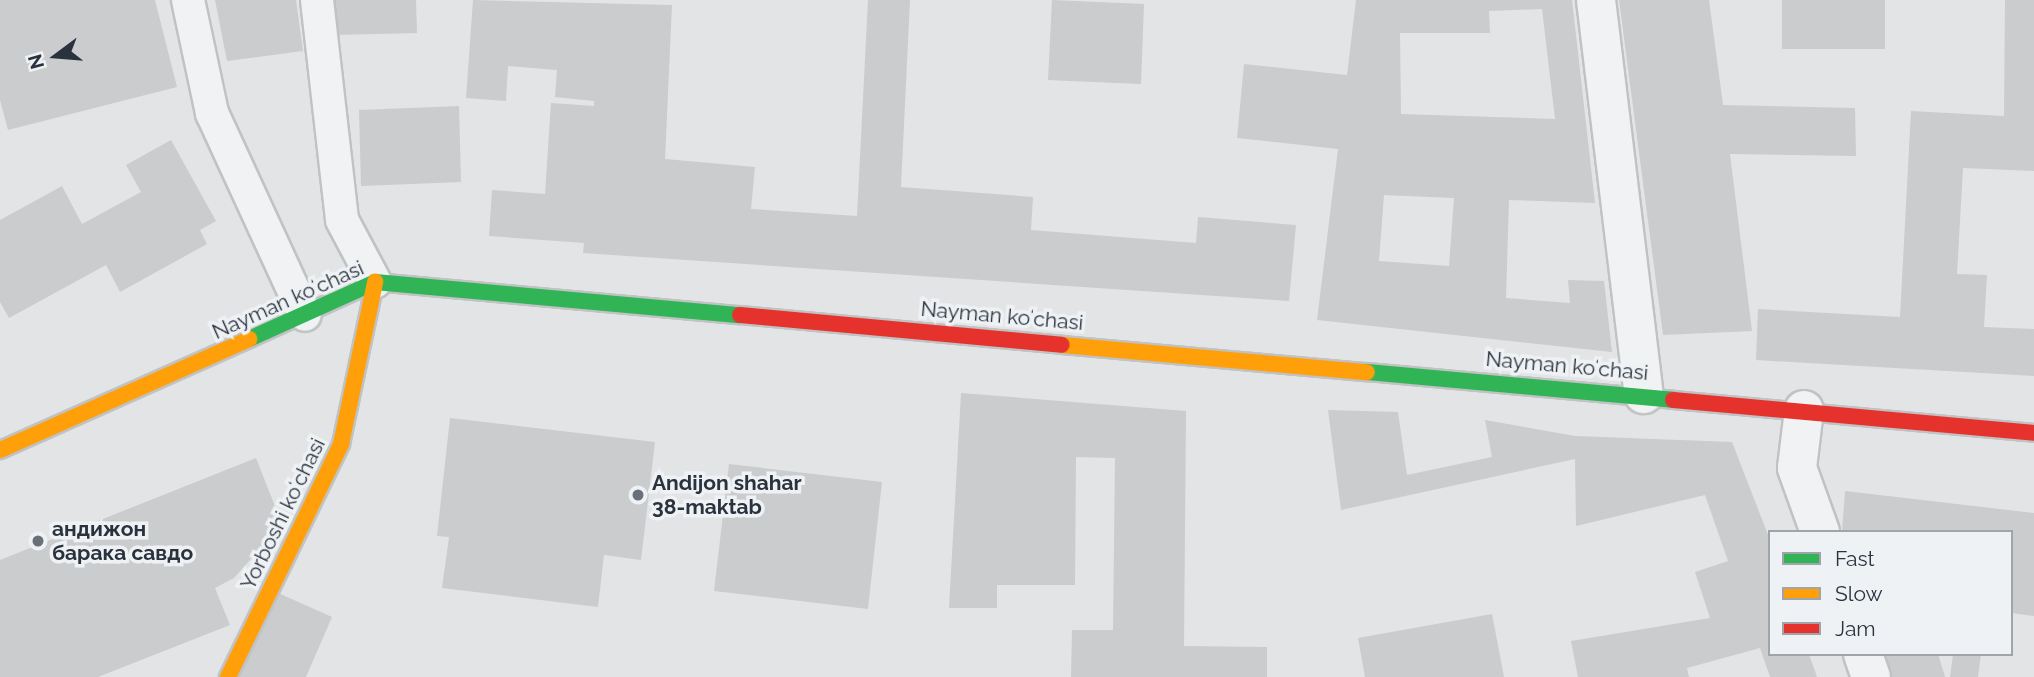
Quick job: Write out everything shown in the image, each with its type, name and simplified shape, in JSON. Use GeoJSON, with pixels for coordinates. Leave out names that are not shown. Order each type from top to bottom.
{"type":"FeatureCollection","features":[{"type":"Feature","properties":{"kind":"main road","name":"Nayman koʻchasi"},"geometry":{"type":"LineString","coordinates":[[0,450],[305,316],[375,282],[1644,394],[2034,433]]}},
{"type":"Feature","properties":{"kind":"main road","name":"Yorboshi koʻchasi"},"geometry":{"type":"LineString","coordinates":[[228,677],[341,444],[375,282]]}},
{"type":"Feature","properties":{"kind":"street"},"geometry":{"type":"LineString","coordinates":[[1596,0],[1644,394]]}},
{"type":"Feature","properties":{"kind":"street"},"geometry":{"type":"LineString","coordinates":[[1804,410],[1797,468],[1818,530]]}},
{"type":"Feature","properties":{"kind":"street"},"geometry":{"type":"LineString","coordinates":[[1864,656],[1871,677]]}},
{"type":"Feature","properties":{"kind":"lane"},"geometry":{"type":"LineString","coordinates":[[188,0],[212,113],[305,316]]}},
{"type":"Feature","properties":{"kind":"lane"},"geometry":{"type":"LineString","coordinates":[[317,0],[342,220],[375,282]]}},
{"type":"Feature","properties":{"kind":"building"},"geometry":{"type":"Polygon","coordinates":[[[0,0],[155,0],[177,87],[8,130],[0,100],[0,0]]]}},
{"type":"Feature","properties":{"kind":"building"},"geometry":{"type":"Polygon","coordinates":[[[215,0],[296,0],[303,51],[227,61],[215,0]]]}},
{"type":"Feature","properties":{"kind":"building"},"geometry":{"type":"Polygon","coordinates":[[[333,0],[416,0],[417,33],[333,35],[333,0]]]}},
{"type":"Feature","properties":{"kind":"building"},"geometry":{"type":"Polygon","coordinates":[[[473,0],[672,5],[665,159],[755,167],[751,209],[857,216],[868,0],[910,0],[901,187],[1033,197],[1031,230],[1196,243],[1198,217],[1296,225],[1289,301],[583,253],[584,243],[489,236],[492,190],[545,194],[551,103],[594,106],[594,101],[555,97],[557,70],[508,66],[506,101],[466,98],[473,0]]]}},
{"type":"Feature","properties":{"kind":"building"},"geometry":{"type":"Polygon","coordinates":[[[1052,0],[1144,4],[1141,84],[1048,80],[1052,0]]]}},
{"type":"Feature","properties":{"kind":"building"},"geometry":{"type":"Polygon","coordinates":[[[1356,0],[1572,0],[1595,203],[1509,200],[1506,298],[1570,303],[1568,280],[1604,281],[1612,352],[1317,320],[1338,149],[1237,138],[1244,64],[1347,75],[1356,0]],[[1542,9],[1489,11],[1490,33],[1400,33],[1401,114],[1555,119],[1542,9]],[[1384,195],[1379,261],[1449,266],[1454,198],[1384,195]]]}},
{"type":"Feature","properties":{"kind":"building"},"geometry":{"type":"Polygon","coordinates":[[[1619,0],[1709,0],[1723,105],[1855,108],[1856,156],[1730,154],[1752,331],[1663,335],[1619,0]]]}},
{"type":"Feature","properties":{"kind":"building"},"geometry":{"type":"Polygon","coordinates":[[[1782,0],[1885,0],[1885,49],[1782,49],[1782,0]]]}},
{"type":"Feature","properties":{"kind":"building"},"geometry":{"type":"Polygon","coordinates":[[[2005,0],[2034,0],[2034,171],[1963,168],[1957,274],[1987,275],[1984,327],[2034,329],[2034,376],[1756,360],[1758,309],[1900,317],[1911,111],[2004,116],[2005,0]]]}},
{"type":"Feature","properties":{"kind":"building"},"geometry":{"type":"Polygon","coordinates":[[[459,106],[461,182],[361,186],[359,110],[459,106]]]}},
{"type":"Feature","properties":{"kind":"building"},"geometry":{"type":"Polygon","coordinates":[[[171,140],[216,221],[200,230],[207,244],[120,292],[106,265],[9,318],[0,302],[0,220],[62,186],[82,224],[141,192],[126,165],[171,140]]]}},
{"type":"Feature","properties":{"kind":"building"},"geometry":{"type":"Polygon","coordinates":[[[961,393],[1186,411],[1184,646],[1267,647],[1267,677],[1071,677],[1072,630],[1113,630],[1115,458],[1076,457],[1075,585],[997,585],[997,608],[949,608],[961,393]]]}},
{"type":"Feature","properties":{"kind":"building"},"geometry":{"type":"Polygon","coordinates":[[[1328,410],[1398,412],[1407,475],[1492,457],[1485,420],[1575,436],[1732,442],[1768,535],[1768,656],[1810,656],[1817,677],[1770,677],[1760,648],[1687,668],[1689,677],[1578,677],[1571,641],[1710,618],[1695,572],[1728,561],[1705,495],[1576,526],[1575,459],[1341,510],[1328,410]]]}},
{"type":"Feature","properties":{"kind":"building"},"geometry":{"type":"Polygon","coordinates":[[[450,418],[655,442],[641,560],[604,555],[598,607],[442,588],[449,537],[437,536],[450,418]]]}},
{"type":"Feature","properties":{"kind":"building"},"geometry":{"type":"Polygon","coordinates":[[[256,458],[282,524],[234,578],[215,588],[230,625],[98,677],[0,677],[0,560],[256,458]]]}},
{"type":"Feature","properties":{"kind":"building"},"geometry":{"type":"Polygon","coordinates":[[[729,464],[882,482],[868,609],[714,591],[729,464]]]}},
{"type":"Feature","properties":{"kind":"building"},"geometry":{"type":"Polygon","coordinates":[[[1845,491],[2034,513],[2034,616],[2013,613],[2013,530],[1842,530],[1845,491]]]}},
{"type":"Feature","properties":{"kind":"building"},"geometry":{"type":"Polygon","coordinates":[[[276,592],[332,617],[306,677],[238,677],[276,592]]]}},
{"type":"Feature","properties":{"kind":"building"},"geometry":{"type":"Polygon","coordinates":[[[1492,614],[1504,677],[1365,677],[1358,638],[1492,614]]]}},
{"type":"Feature","properties":{"kind":"building"},"geometry":{"type":"Polygon","coordinates":[[[1879,656],[1939,656],[1945,677],[1885,677],[1879,656]]]}},
{"type":"Feature","properties":{"kind":"building"},"geometry":{"type":"Polygon","coordinates":[[[1953,656],[1981,656],[1978,677],[1950,677],[1953,656]]]}},
{"type":"Feature","properties":{"kind":"traffic: fast"},"geometry":{"type":"LineString","coordinates":[[249,339],[375,282],[740,315]]}},
{"type":"Feature","properties":{"kind":"traffic: fast"},"geometry":{"type":"LineString","coordinates":[[1367,372],[1673,400]]}},
{"type":"Feature","properties":{"kind":"traffic: slow"},"geometry":{"type":"LineString","coordinates":[[228,677],[341,444],[375,282]]}},
{"type":"Feature","properties":{"kind":"traffic: slow"},"geometry":{"type":"LineString","coordinates":[[0,450],[249,339]]}},
{"type":"Feature","properties":{"kind":"traffic: slow"},"geometry":{"type":"LineString","coordinates":[[1062,345],[1367,372]]}},
{"type":"Feature","properties":{"kind":"traffic: jam"},"geometry":{"type":"LineString","coordinates":[[740,315],[1062,345]]}},
{"type":"Feature","properties":{"kind":"traffic: jam"},"geometry":{"type":"LineString","coordinates":[[1673,400],[2034,433]]}},
{"type":"Feature","properties":{"kind":"place","name":"Andijon shahar 38-maktab"},"geometry":{"type":"Point","coordinates":[638,495]}},
{"type":"Feature","properties":{"kind":"place","name":"андижон барака савдо"},"geometry":{"type":"Point","coordinates":[38,541]}}]}
